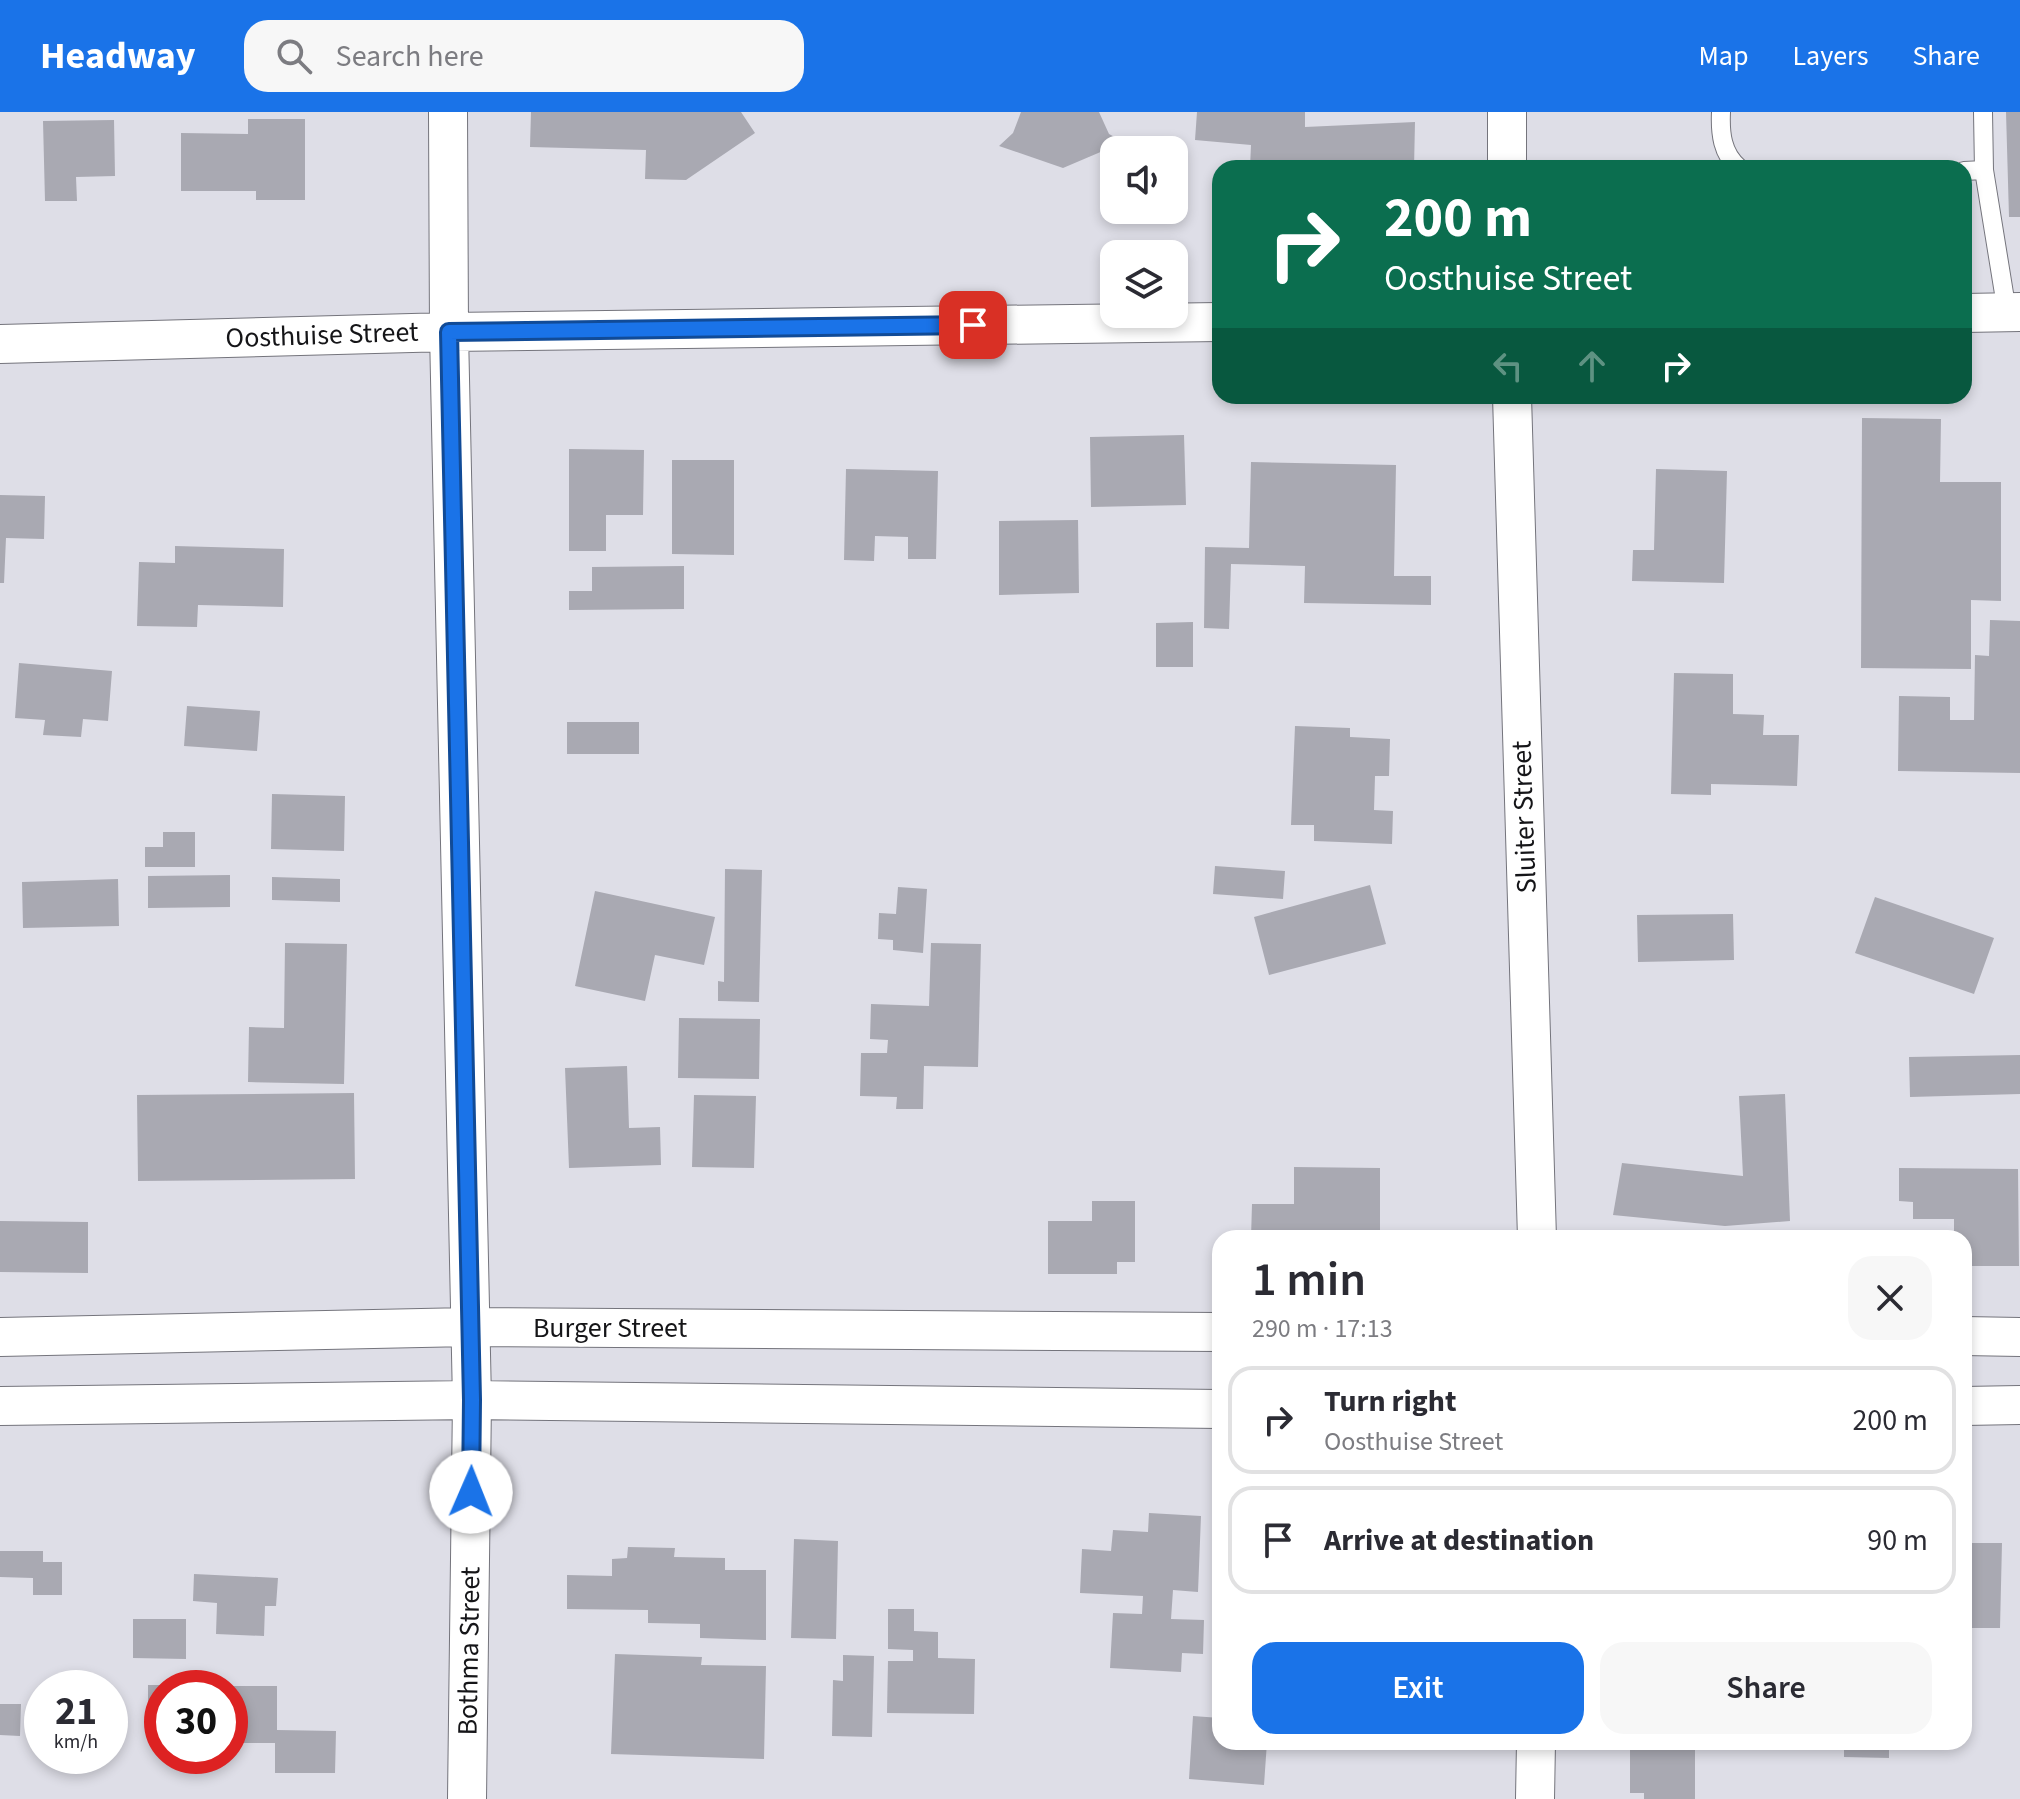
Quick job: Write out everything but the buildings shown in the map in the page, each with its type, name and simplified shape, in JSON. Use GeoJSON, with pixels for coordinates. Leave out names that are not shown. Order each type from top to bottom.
{"type":"FeatureCollection","features":[{"type":"Feature","properties":{"kind":"street","name":"Bothma Street"},"geometry":{"type":"LineString","coordinates":[[448,112],[449,332],[472,1400],[467,1799]]}},
{"type":"Feature","properties":{"kind":"street"},"geometry":{"type":"LineString","coordinates":[[1507,112],[1507,160]]}},
{"type":"Feature","properties":{"kind":"street"},"geometry":{"type":"LineString","coordinates":[[1972,313],[2013,312]]}},
{"type":"Feature","properties":{"kind":"street","name":"Oosthuise Street"},"geometry":{"type":"LineString","coordinates":[[0,344],[449,332],[1212,322]]}},
{"type":"Feature","properties":{"kind":"street","name":"Sluiter Street"},"geometry":{"type":"LineString","coordinates":[[1512,404],[1537,1230]]}},
{"type":"Feature","properties":{"kind":"street","name":"Burger Street"},"geometry":{"type":"LineString","coordinates":[[0,1337],[469,1327],[1212,1332]]}},
{"type":"Feature","properties":{"kind":"street"},"geometry":{"type":"LineString","coordinates":[[1972,1336],[2020,1337]]}},
{"type":"Feature","properties":{"kind":"street"},"geometry":{"type":"LineString","coordinates":[[0,1406],[472,1400],[1212,1409]]}},
{"type":"Feature","properties":{"kind":"street"},"geometry":{"type":"LineString","coordinates":[[1972,1406],[2020,1405]]}},
{"type":"Feature","properties":{"kind":"street"},"geometry":{"type":"LineString","coordinates":[[1535,1799],[1536,1750]]}},
{"type":"Feature","properties":{"kind":"lane"},"geometry":{"type":"LineString","coordinates":[[1721,112],[1722,142],[1732,160]]}},
{"type":"Feature","properties":{"kind":"lane"},"geometry":{"type":"LineString","coordinates":[[1983,112],[1984,170],[2013,312]]}},
{"type":"Feature","properties":{"kind":"lane"},"geometry":{"type":"LineString","coordinates":[[1972,171],[1984,170]]}},
{"type":"Feature","properties":{"kind":"route"},"geometry":{"type":"LineString","coordinates":[[471,1492],[472,1400],[449,332],[973,325]]}}]}
